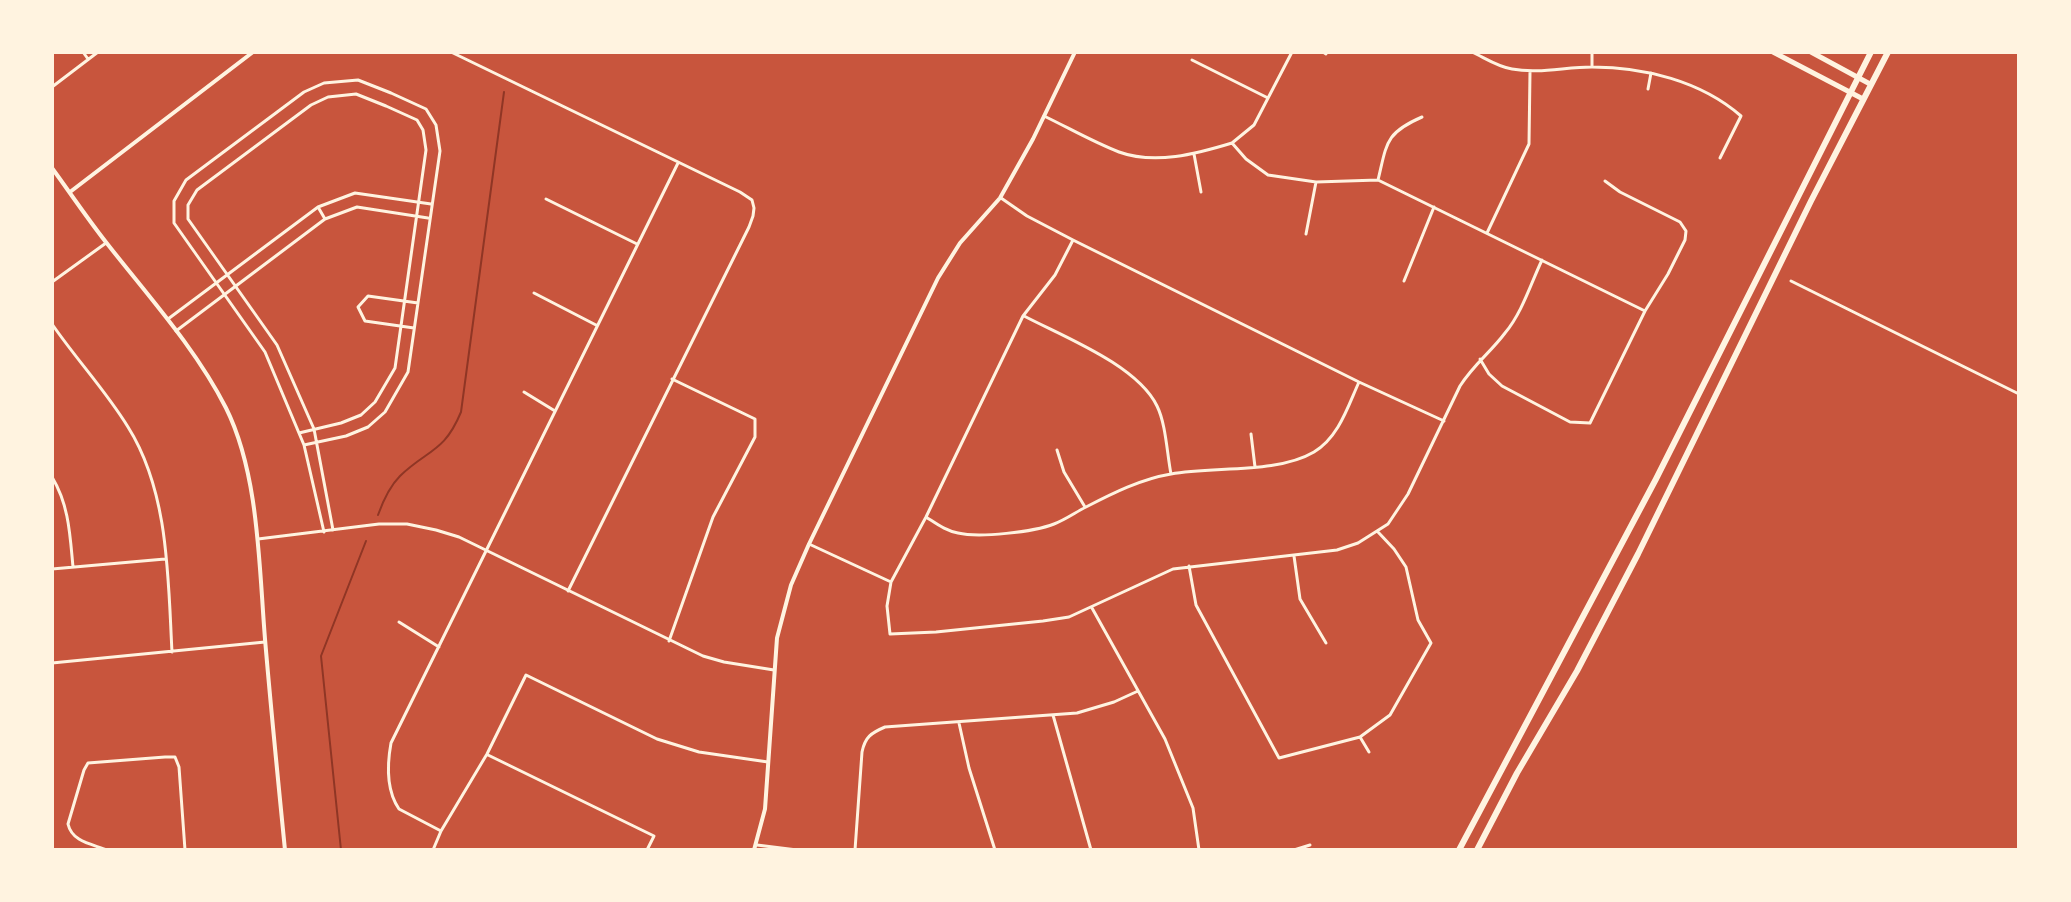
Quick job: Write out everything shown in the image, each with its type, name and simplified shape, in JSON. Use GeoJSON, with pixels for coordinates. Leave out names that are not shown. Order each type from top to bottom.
{"type":"FeatureCollection","features":[{"type":"Feature","properties":{"kind":"highway"},"geometry":{"type":"LineString","coordinates":[[1459,850],[1656,479],[1871,52]]}},
{"type":"Feature","properties":{"kind":"highway"},"geometry":{"type":"LineString","coordinates":[[1477,850],[1638,554],[1888,52]]}},
{"type":"Feature","properties":{"kind":"main road"},"geometry":{"type":"LineString","coordinates":[[1773,52],[1863,99]]}},
{"type":"Feature","properties":{"kind":"main road"},"geometry":{"type":"LineString","coordinates":[[1811,52],[1870,84]]}},
{"type":"Feature","properties":{"kind":"street"},"geometry":{"type":"LineString","coordinates":[[83,52],[88,59]]}},
{"type":"Feature","properties":{"kind":"street"},"geometry":{"type":"LineString","coordinates":[[52,87],[98,52]]}},
{"type":"Feature","properties":{"kind":"street"},"geometry":{"type":"LineString","coordinates":[[70,192],[253,52]]}},
{"type":"Feature","properties":{"kind":"street"},"geometry":{"type":"LineString","coordinates":[[451,52],[740,192],[752,200],[754,208],[749,227],[568,591]]}},
{"type":"Feature","properties":{"kind":"street"},"geometry":{"type":"LineString","coordinates":[[797,850],[755,847],[765,809],[777,638],[791,585],[938,278],[960,243],[1000,198],[1075,52]]}},
{"type":"Feature","properties":{"kind":"street"},"geometry":{"type":"LineString","coordinates":[[1044,116],[1121,152],[1153,157],[1194,154],[1232,143],[1254,125],[1292,52]]}},
{"type":"Feature","properties":{"kind":"street"},"geometry":{"type":"LineString","coordinates":[[1472,52],[1508,69],[1530,72],[1592,67],[1666,76],[1729,106],[1741,116],[1720,158]]}},
{"type":"Feature","properties":{"kind":"street"},"geometry":{"type":"LineString","coordinates":[[1592,52],[1592,67]]}},
{"type":"Feature","properties":{"kind":"street"},"geometry":{"type":"LineString","coordinates":[[1192,60],[1268,98]]}},
{"type":"Feature","properties":{"kind":"street"},"geometry":{"type":"LineString","coordinates":[[1487,233],[1529,144],[1530,72]]}},
{"type":"Feature","properties":{"kind":"street"},"geometry":{"type":"LineString","coordinates":[[1648,89],[1651,73]]}},
{"type":"Feature","properties":{"kind":"street"},"geometry":{"type":"LineString","coordinates":[[304,445],[346,436],[368,427],[385,412],[408,372],[440,151],[436,125],[426,109],[358,80],[324,83],[304,92],[186,180],[174,201],[174,223],[265,352],[304,445],[324,532]]}},
{"type":"Feature","properties":{"kind":"street"},"geometry":{"type":"LineString","coordinates":[[299,433],[314,429],[341,423],[361,415],[375,402],[395,368],[426,150],[423,130],[417,120],[356,94],[328,97],[311,105],[197,190],[188,205],[188,219],[277,345],[314,429],[333,530]]}},
{"type":"Feature","properties":{"kind":"street"},"geometry":{"type":"LineString","coordinates":[[1378,180],[1387,145],[1399,127],[1422,117]]}},
{"type":"Feature","properties":{"kind":"street"},"geometry":{"type":"LineString","coordinates":[[1232,143],[1246,159],[1268,175],[1316,182],[1378,180],[1645,311]]}},
{"type":"Feature","properties":{"kind":"street"},"geometry":{"type":"LineString","coordinates":[[1194,154],[1201,192]]}},
{"type":"Feature","properties":{"kind":"street"},"geometry":{"type":"LineString","coordinates":[[441,831],[399,809],[390,793],[388,767],[391,743],[678,163]]}},
{"type":"Feature","properties":{"kind":"street"},"geometry":{"type":"LineString","coordinates":[[52,168],[106,243],[168,319],[212,383],[237,436],[247,473],[258,539],[285,850]]}},
{"type":"Feature","properties":{"kind":"street"},"geometry":{"type":"LineString","coordinates":[[1480,359],[1489,374],[1502,386],[1570,422],[1590,423],[1645,311],[1685,240],[1685,228],[1676,219],[1620,192],[1605,181]]}},
{"type":"Feature","properties":{"kind":"street"},"geometry":{"type":"LineString","coordinates":[[1306,234],[1316,182]]}},
{"type":"Feature","properties":{"kind":"street"},"geometry":{"type":"LineString","coordinates":[[168,319],[318,207],[355,193],[431,204]]}},
{"type":"Feature","properties":{"kind":"street"},"geometry":{"type":"LineString","coordinates":[[1000,198],[1073,240],[1444,421]]}},
{"type":"Feature","properties":{"kind":"street"},"geometry":{"type":"LineString","coordinates":[[546,199],[637,244]]}},
{"type":"Feature","properties":{"kind":"street"},"geometry":{"type":"LineString","coordinates":[[318,207],[325,219]]}},
{"type":"Feature","properties":{"kind":"street"},"geometry":{"type":"LineString","coordinates":[[176,331],[325,219],[357,207],[429,218]]}},
{"type":"Feature","properties":{"kind":"street"},"geometry":{"type":"LineString","coordinates":[[1404,281],[1434,207]]}},
{"type":"Feature","properties":{"kind":"street"},"geometry":{"type":"LineString","coordinates":[[1073,240],[1055,275],[1023,316],[926,517],[891,582],[887,606],[890,634],[1069,617],[1173,569],[1337,550],[1378,532],[1388,524],[1408,494],[1460,386],[1506,332],[1542,260]]}},
{"type":"Feature","properties":{"kind":"street"},"geometry":{"type":"LineString","coordinates":[[52,282],[106,243]]}},
{"type":"Feature","properties":{"kind":"street"},"geometry":{"type":"LineString","coordinates":[[1791,281],[2019,394]]}},
{"type":"Feature","properties":{"kind":"street"},"geometry":{"type":"LineString","coordinates":[[534,293],[596,325]]}},
{"type":"Feature","properties":{"kind":"street"},"geometry":{"type":"LineString","coordinates":[[414,328],[365,321],[358,307],[368,296],[418,303]]}},
{"type":"Feature","properties":{"kind":"street"},"geometry":{"type":"LineString","coordinates":[[1023,316],[1135,377],[1157,405],[1171,474]]}},
{"type":"Feature","properties":{"kind":"street"},"geometry":{"type":"LineString","coordinates":[[52,324],[128,425],[143,453],[162,519],[172,652]]}},
{"type":"Feature","properties":{"kind":"street"},"geometry":{"type":"LineString","coordinates":[[669,641],[713,517],[755,437],[755,419],[672,379]]}},
{"type":"Feature","properties":{"kind":"street"},"geometry":{"type":"LineString","coordinates":[[926,517],[956,533],[976,535],[1029,531],[1055,524],[1129,486],[1171,474],[1293,461],[1314,452],[1327,441],[1340,424],[1359,382]]}},
{"type":"Feature","properties":{"kind":"street"},"geometry":{"type":"LineString","coordinates":[[524,392],[555,411]]}},
{"type":"Feature","properties":{"kind":"street"},"geometry":{"type":"LineString","coordinates":[[1251,434],[1255,467]]}},
{"type":"Feature","properties":{"kind":"street"},"geometry":{"type":"LineString","coordinates":[[1057,450],[1064,472],[1085,507]]}},
{"type":"Feature","properties":{"kind":"street"},"geometry":{"type":"LineString","coordinates":[[52,477],[67,511],[73,567]]}},
{"type":"Feature","properties":{"kind":"street"},"geometry":{"type":"LineString","coordinates":[[258,539],[379,524],[407,524],[436,530],[459,537],[669,641],[713,659],[774,670]]}},
{"type":"Feature","properties":{"kind":"street"},"geometry":{"type":"LineString","coordinates":[[1189,566],[1196,605],[1279,758],[1360,737],[1390,715],[1431,643],[1418,620],[1406,567],[1378,532]]}},
{"type":"Feature","properties":{"kind":"street"},"geometry":{"type":"LineString","coordinates":[[809,544],[891,582]]}},
{"type":"Feature","properties":{"kind":"street"},"geometry":{"type":"LineString","coordinates":[[1294,556],[1300,599],[1326,643]]}},
{"type":"Feature","properties":{"kind":"street"},"geometry":{"type":"LineString","coordinates":[[52,569],[165,559]]}},
{"type":"Feature","properties":{"kind":"street"},"geometry":{"type":"LineString","coordinates":[[1092,608],[1165,739],[1183,779],[1193,808],[1199,850]]}},
{"type":"Feature","properties":{"kind":"street"},"geometry":{"type":"LineString","coordinates":[[399,622],[439,647]]}},
{"type":"Feature","properties":{"kind":"street"},"geometry":{"type":"LineString","coordinates":[[52,663],[265,642]]}},
{"type":"Feature","properties":{"kind":"street"},"geometry":{"type":"LineString","coordinates":[[433,850],[487,754],[526,675],[657,739],[699,752],[768,762]]}},
{"type":"Feature","properties":{"kind":"street"},"geometry":{"type":"LineString","coordinates":[[855,850],[862,752],[869,735],[885,727],[1091,709],[1138,691]]}},
{"type":"Feature","properties":{"kind":"street"},"geometry":{"type":"LineString","coordinates":[[1053,714],[1091,850]]}},
{"type":"Feature","properties":{"kind":"street"},"geometry":{"type":"LineString","coordinates":[[959,722],[969,768],[995,850]]}},
{"type":"Feature","properties":{"kind":"street"},"geometry":{"type":"LineString","coordinates":[[1360,737],[1369,752]]}},
{"type":"Feature","properties":{"kind":"street"},"geometry":{"type":"LineString","coordinates":[[487,754],[654,836],[647,850]]}},
{"type":"Feature","properties":{"kind":"street"},"geometry":{"type":"LineString","coordinates":[[107,850],[75,838],[68,824],[88,763],[175,757],[179,767],[185,850]]}},
{"type":"Feature","properties":{"kind":"street"},"geometry":{"type":"LineString","coordinates":[[1294,850],[1310,845]]}},
{"type":"Feature","properties":{"kind":"waterway"},"geometry":{"type":"LineString","coordinates":[[378,515],[396,480],[442,443],[461,412],[504,92]]}},
{"type":"Feature","properties":{"kind":"waterway"},"geometry":{"type":"LineString","coordinates":[[341,850],[321,656],[366,541]]}}]}
